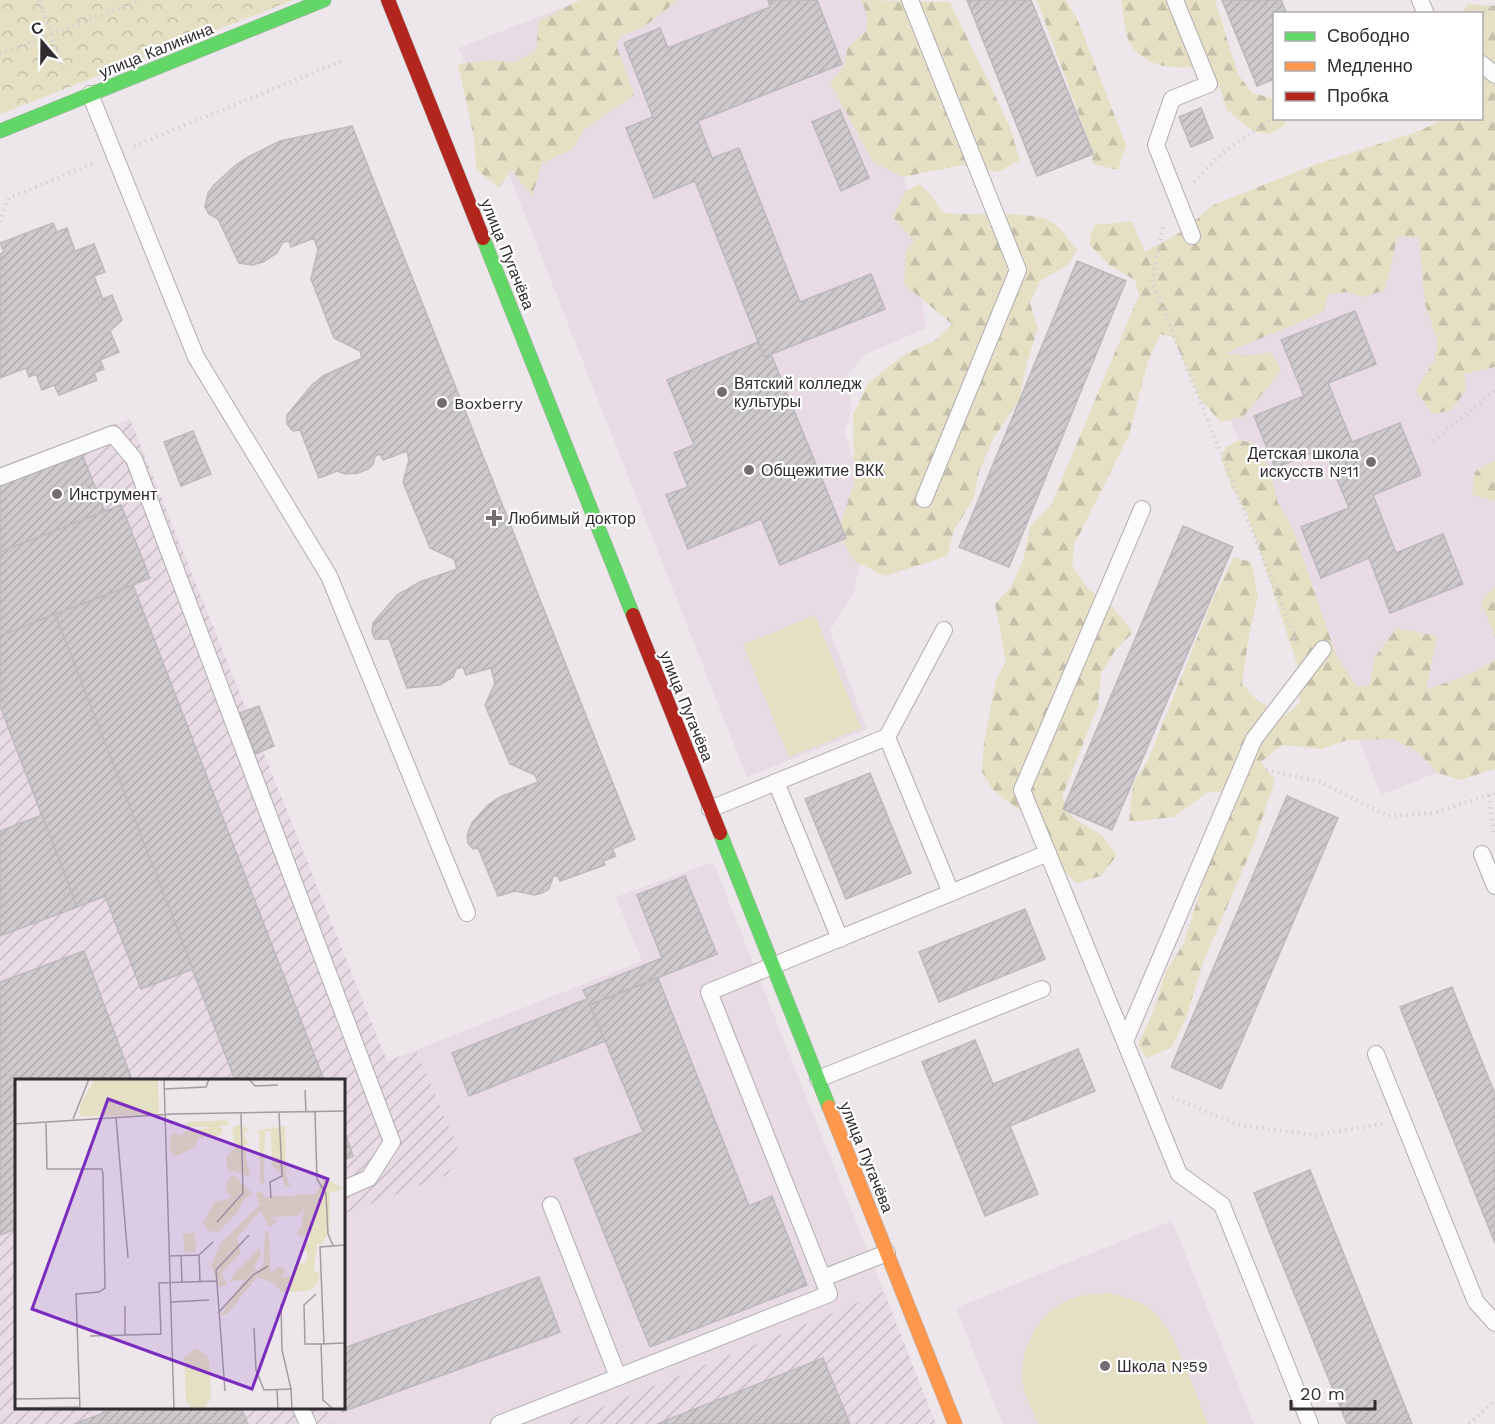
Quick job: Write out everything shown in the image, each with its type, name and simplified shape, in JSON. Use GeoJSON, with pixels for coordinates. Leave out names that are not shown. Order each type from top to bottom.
{"type":"FeatureCollection","features":[{"type":"Feature","properties":{"kind":"street","name":"улица Калинина"},"geometry":{"type":"LineString","coordinates":[[0,131],[324,0]]}},
{"type":"Feature","properties":{"kind":"street","name":"улица Пугачёва"},"geometry":{"type":"LineString","coordinates":[[388,0],[955,1424]]}},
{"type":"Feature","properties":{"kind":"lane"},"geometry":{"type":"LineString","coordinates":[[910,0],[1018,270],[924,499]]}},
{"type":"Feature","properties":{"kind":"lane"},"geometry":{"type":"LineString","coordinates":[[1175,0],[1209,84],[1172,99],[1156,145],[1192,236]]}},
{"type":"Feature","properties":{"kind":"lane"},"geometry":{"type":"LineString","coordinates":[[1483,65],[1495,75]]}},
{"type":"Feature","properties":{"kind":"lane"},"geometry":{"type":"LineString","coordinates":[[90,94],[196,357],[330,576],[467,913]]}},
{"type":"Feature","properties":{"kind":"lane"},"geometry":{"type":"LineString","coordinates":[[0,477],[113,434],[134,459],[392,1142],[369,1178],[345,1189]]}},
{"type":"Feature","properties":{"kind":"lane"},"geometry":{"type":"LineString","coordinates":[[1142,509],[1022,790],[1179,1174],[1222,1205],[1311,1424]]}},
{"type":"Feature","properties":{"kind":"lane"},"geometry":{"type":"LineString","coordinates":[[710,809],[887,736],[944,630]]}},
{"type":"Feature","properties":{"kind":"lane"},"geometry":{"type":"LineString","coordinates":[[1125,1041],[1254,739],[1323,650]]}},
{"type":"Feature","properties":{"kind":"lane"},"geometry":{"type":"LineString","coordinates":[[887,736],[951,893]]}},
{"type":"Feature","properties":{"kind":"lane"},"geometry":{"type":"LineString","coordinates":[[776,782],[840,939]]}},
{"type":"Feature","properties":{"kind":"lane"},"geometry":{"type":"LineString","coordinates":[[499,1424],[829,1294],[709,992],[1048,853]]}},
{"type":"Feature","properties":{"kind":"lane"},"geometry":{"type":"LineString","coordinates":[[1482,854],[1495,886]]}},
{"type":"Feature","properties":{"kind":"lane"},"geometry":{"type":"LineString","coordinates":[[818,1079],[1042,988]]}},
{"type":"Feature","properties":{"kind":"lane"},"geometry":{"type":"LineString","coordinates":[[1376,1054],[1476,1302],[1495,1323]]}},
{"type":"Feature","properties":{"kind":"lane"},"geometry":{"type":"LineString","coordinates":[[551,1205],[618,1377]]}},
{"type":"Feature","properties":{"kind":"lane"},"geometry":{"type":"LineString","coordinates":[[823,1278],[887,1253]]}},
{"type":"Feature","properties":{"kind":"lane"},"geometry":{"type":"LineString","coordinates":[[302,1409],[308,1424]]}},
{"type":"Feature","properties":{"kind":"path"},"geometry":{"type":"LineString","coordinates":[[39,0],[67,78]]}},
{"type":"Feature","properties":{"kind":"path"},"geometry":{"type":"LineString","coordinates":[[0,54],[141,0]]}},
{"type":"Feature","properties":{"kind":"path"},"geometry":{"type":"LineString","coordinates":[[0,222],[9,198],[342,61]]}},
{"type":"Feature","properties":{"kind":"path"},"geometry":{"type":"LineString","coordinates":[[1273,118],[1221,154],[1166,213],[1152,281],[1295,635],[1304,674]]}},
{"type":"Feature","properties":{"kind":"path"},"geometry":{"type":"LineString","coordinates":[[1433,441],[1495,391]]}},
{"type":"Feature","properties":{"kind":"path"},"geometry":{"type":"LineString","coordinates":[[1241,769],[1274,770],[1318,781],[1388,816],[1434,813],[1495,793]]}},
{"type":"Feature","properties":{"kind":"path"},"geometry":{"type":"LineString","coordinates":[[1489,795],[1495,841]]}},
{"type":"Feature","properties":{"kind":"path"},"geometry":{"type":"LineString","coordinates":[[1143,1086],[1238,1125],[1316,1135],[1390,1123],[1405,1126]]}},
{"type":"Feature","properties":{"kind":"path"},"geometry":{"type":"LineString","coordinates":[[1469,1424],[1495,1400]]}},
{"type":"Feature","properties":{"kind":"shaded area","name":"Вятский колледж культуры"},"geometry":{"type":"Polygon","coordinates":[[[581,0],[866,0],[889,61],[926,328],[866,354],[848,374],[852,410],[844,433],[872,510],[854,591],[830,631],[867,729],[747,777],[459,48],[581,0]]]}},
{"type":"Feature","properties":{"kind":"shaded area","name":"Детская школа искусств №11"},"geometry":{"type":"Polygon","coordinates":[[[1439,137],[1495,275],[1495,749],[1381,795],[1162,249],[1439,137]]]}},
{"type":"Feature","properties":{"kind":"shaded area"},"geometry":{"type":"Polygon","coordinates":[[[130,419],[387,1061],[416,1050],[460,1153],[447,1175],[345,1214],[345,1079],[15,1079],[15,1409],[326,1409],[332,1424],[0,1424],[0,467],[130,419]]]}},
{"type":"Feature","properties":{"kind":"shaded area"},"geometry":{"type":"Polygon","coordinates":[[[713,862],[884,1292],[560,1424],[332,1424],[326,1409],[345,1409],[345,1214],[447,1175],[460,1153],[416,1050],[642,961],[616,897],[713,862]]]}},
{"type":"Feature","properties":{"kind":"shaded area","name":"Школа №59"},"geometry":{"type":"Polygon","coordinates":[[[1181,1217],[1172,1221],[1254,1424],[1003,1424],[956,1308],[1181,1217]]]}},
{"type":"Feature","properties":{"kind":"shaded area"},"geometry":{"type":"Polygon","coordinates":[[[884,1292],[936,1424],[560,1424],[884,1292]]]}},
{"type":"Feature","properties":{"kind":"green space"},"geometry":{"type":"Polygon","coordinates":[[[0,0],[294,0],[0,114],[0,0]]]}},
{"type":"Feature","properties":{"kind":"green space"},"geometry":{"type":"Polygon","coordinates":[[[580,0],[678,0],[644,27],[623,35],[616,44],[634,95],[585,129],[573,149],[542,163],[532,196],[511,170],[499,188],[476,169],[474,138],[458,64],[489,60],[515,62],[536,51],[539,21],[580,0]]]}},
{"type":"Feature","properties":{"kind":"green space"},"geometry":{"type":"Polygon","coordinates":[[[861,0],[950,2],[1009,125],[1020,160],[999,172],[963,165],[902,177],[872,161],[830,82],[844,66],[848,47],[867,30],[867,15],[861,0]]]}},
{"type":"Feature","properties":{"kind":"green space"},"geometry":{"type":"Polygon","coordinates":[[[1037,0],[1066,0],[1078,21],[1126,145],[1118,170],[1093,164],[1090,145],[1037,0]]]}},
{"type":"Feature","properties":{"kind":"green space"},"geometry":{"type":"Polygon","coordinates":[[[1121,0],[1215,0],[1238,74],[1252,93],[1273,99],[1273,120],[1285,120],[1285,125],[1270,134],[1252,131],[1227,110],[1218,83],[1199,67],[1170,67],[1143,58],[1130,43],[1125,28],[1121,0]]]}},
{"type":"Feature","properties":{"kind":"green space"},"geometry":{"type":"Polygon","coordinates":[[[1468,4],[1495,6],[1495,367],[1464,374],[1466,390],[1451,410],[1432,414],[1416,390],[1434,361],[1438,342],[1425,304],[1419,238],[1398,236],[1385,290],[1364,297],[1347,292],[1328,294],[1323,312],[1226,353],[1246,356],[1271,352],[1281,371],[1243,417],[1221,422],[1200,399],[1173,337],[1160,334],[1148,361],[1129,435],[1075,543],[1072,565],[1088,589],[1112,606],[1133,632],[1115,651],[1101,673],[1098,706],[1062,797],[1073,818],[1102,835],[1117,855],[1101,876],[1076,883],[1041,848],[1038,824],[994,791],[982,772],[984,742],[996,680],[1006,661],[995,604],[1010,588],[1023,560],[1030,527],[1051,505],[1139,295],[1135,280],[1109,265],[1089,244],[1094,225],[1132,221],[1145,252],[1183,231],[1213,205],[1311,166],[1422,130],[1441,120],[1483,120],[1483,12],[1463,12],[1468,4]]]}},
{"type":"Feature","properties":{"kind":"green space"},"geometry":{"type":"Polygon","coordinates":[[[919,184],[931,195],[942,212],[1034,216],[1056,225],[1077,250],[1069,264],[1040,281],[1030,303],[1038,328],[1027,362],[1019,400],[993,439],[979,472],[973,500],[954,530],[947,556],[885,576],[854,561],[838,532],[854,483],[853,415],[868,383],[905,354],[934,341],[952,324],[904,284],[906,251],[914,241],[893,217],[906,191],[919,184]]]}},
{"type":"Feature","properties":{"kind":"green space"},"geometry":{"type":"Polygon","coordinates":[[[1239,440],[1256,444],[1269,469],[1278,503],[1293,530],[1337,657],[1357,687],[1369,686],[1375,657],[1397,628],[1437,636],[1426,690],[1478,671],[1495,659],[1495,769],[1460,780],[1438,773],[1417,751],[1393,739],[1347,740],[1321,749],[1281,745],[1261,762],[1275,780],[1253,846],[1203,963],[1186,1018],[1171,1048],[1147,1058],[1138,1044],[1152,1014],[1166,971],[1183,945],[1204,879],[1234,804],[1224,792],[1208,792],[1174,817],[1129,822],[1133,784],[1148,760],[1213,599],[1234,557],[1251,562],[1258,596],[1249,635],[1242,684],[1257,700],[1285,716],[1300,703],[1297,664],[1247,513],[1231,486],[1221,458],[1226,447],[1239,440]]]}},
{"type":"Feature","properties":{"kind":"green space"},"geometry":{"type":"Polygon","coordinates":[[[1495,460],[1495,501],[1472,495],[1475,472],[1495,460]]]}},
{"type":"Feature","properties":{"kind":"green space"},"geometry":{"type":"Polygon","coordinates":[[[1495,586],[1495,637],[1481,602],[1495,586]]]}},
{"type":"Feature","properties":{"kind":"green space"},"geometry":{"type":"Polygon","coordinates":[[[815,615],[861,728],[789,757],[743,645],[815,615]]]}},
{"type":"Feature","properties":{"kind":"green space"},"geometry":{"type":"Polygon","coordinates":[[[1109,1293],[1140,1303],[1158,1317],[1176,1345],[1208,1424],[1039,1424],[1027,1400],[1023,1385],[1023,1359],[1032,1335],[1047,1315],[1068,1300],[1083,1295],[1109,1293]]]}},
{"type":"Feature","properties":{"kind":"building"},"geometry":{"type":"Polygon","coordinates":[[[770,0],[817,0],[842,64],[698,121],[712,158],[739,148],[800,302],[871,274],[885,309],[764,357],[695,181],[654,198],[626,128],[653,117],[624,43],[660,28],[668,48],[770,7],[768,1],[770,0]]]}},
{"type":"Feature","properties":{"kind":"building"},"geometry":{"type":"Polygon","coordinates":[[[967,0],[1031,0],[1093,154],[1037,176],[967,0]]]}},
{"type":"Feature","properties":{"kind":"building"},"geometry":{"type":"Polygon","coordinates":[[[1222,0],[1281,0],[1286,12],[1273,12],[1273,79],[1257,86],[1222,0]]]}},
{"type":"Feature","properties":{"kind":"building"},"geometry":{"type":"Polygon","coordinates":[[[1201,108],[1213,138],[1191,147],[1179,117],[1201,108]]]}},
{"type":"Feature","properties":{"kind":"building"},"geometry":{"type":"Polygon","coordinates":[[[840,110],[869,178],[841,191],[812,122],[840,110]]]}},
{"type":"Feature","properties":{"kind":"building"},"geometry":{"type":"Polygon","coordinates":[[[352,126],[635,839],[612,849],[616,856],[603,861],[605,865],[560,881],[557,875],[553,877],[549,889],[535,895],[515,891],[498,896],[478,848],[473,849],[468,843],[467,835],[472,823],[488,805],[500,797],[538,782],[535,775],[510,764],[485,705],[495,683],[491,668],[466,675],[463,667],[456,669],[453,677],[440,685],[407,688],[389,639],[375,639],[372,632],[373,623],[397,595],[420,582],[457,569],[454,559],[430,548],[403,482],[409,460],[407,451],[383,460],[380,454],[375,456],[373,464],[368,469],[358,473],[345,474],[337,471],[319,478],[300,430],[293,431],[287,424],[287,415],[312,385],[323,376],[362,358],[360,351],[334,338],[311,279],[318,249],[314,238],[291,247],[289,241],[283,242],[277,253],[263,262],[252,265],[239,263],[218,219],[209,214],[205,207],[208,193],[214,185],[237,164],[250,156],[280,141],[352,126]]]}},
{"type":"Feature","properties":{"kind":"building"},"geometry":{"type":"Polygon","coordinates":[[[53,223],[57,232],[67,228],[75,251],[94,244],[105,272],[94,276],[103,299],[112,295],[122,320],[110,331],[119,352],[100,360],[104,369],[94,373],[97,380],[59,395],[54,385],[42,390],[36,374],[29,377],[26,368],[0,378],[0,254],[4,252],[0,243],[53,223]]]}},
{"type":"Feature","properties":{"kind":"building"},"geometry":{"type":"Polygon","coordinates":[[[1077,261],[1126,281],[1009,567],[959,547],[1077,261]]]}},
{"type":"Feature","properties":{"kind":"building"},"geometry":{"type":"Polygon","coordinates":[[[1355,311],[1376,364],[1328,383],[1352,442],[1400,423],[1421,475],[1373,495],[1396,553],[1443,534],[1463,584],[1390,613],[1369,558],[1321,578],[1301,527],[1349,508],[1324,448],[1275,468],[1254,416],[1304,396],[1281,340],[1355,311]]]}},
{"type":"Feature","properties":{"kind":"building","name":"Общежитие ВКК"},"geometry":{"type":"Polygon","coordinates":[[[758,342],[764,357],[771,354],[846,538],[780,565],[761,519],[688,549],[666,495],[688,487],[674,453],[694,445],[667,380],[758,342]]]}},
{"type":"Feature","properties":{"kind":"building"},"geometry":{"type":"Polygon","coordinates":[[[193,431],[211,474],[181,486],[164,442],[193,431]]]}},
{"type":"Feature","properties":{"kind":"building"},"geometry":{"type":"Polygon","coordinates":[[[82,454],[105,512],[0,552],[0,485],[82,454]]]}},
{"type":"Feature","properties":{"kind":"building"},"geometry":{"type":"Polygon","coordinates":[[[121,505],[150,578],[0,636],[0,552],[121,505]]]}},
{"type":"Feature","properties":{"kind":"building"},"geometry":{"type":"Polygon","coordinates":[[[1183,526],[1233,547],[1112,830],[1063,809],[1183,526]]]}},
{"type":"Feature","properties":{"kind":"building"},"geometry":{"type":"Polygon","coordinates":[[[133,585],[324,1079],[235,1079],[55,614],[133,585]]]}},
{"type":"Feature","properties":{"kind":"building"},"geometry":{"type":"Polygon","coordinates":[[[55,614],[193,969],[141,989],[105,896],[77,907],[0,706],[0,636],[55,614]]]}},
{"type":"Feature","properties":{"kind":"building"},"geometry":{"type":"Polygon","coordinates":[[[259,706],[274,746],[255,754],[240,713],[259,706]]]}},
{"type":"Feature","properties":{"kind":"building"},"geometry":{"type":"Polygon","coordinates":[[[870,773],[911,873],[846,899],[805,799],[870,773]]]}},
{"type":"Feature","properties":{"kind":"building"},"geometry":{"type":"Polygon","coordinates":[[[1287,796],[1338,818],[1221,1089],[1171,1067],[1287,796]]]}},
{"type":"Feature","properties":{"kind":"building"},"geometry":{"type":"Polygon","coordinates":[[[42,815],[77,907],[0,936],[0,831],[42,815]]]}},
{"type":"Feature","properties":{"kind":"building"},"geometry":{"type":"Polygon","coordinates":[[[685,876],[717,954],[590,1005],[605,1041],[469,1096],[452,1053],[587,999],[583,990],[662,958],[637,895],[685,876]]]}},
{"type":"Feature","properties":{"kind":"building"},"geometry":{"type":"Polygon","coordinates":[[[1025,909],[1045,959],[939,1002],[919,952],[1025,909]]]}},
{"type":"Feature","properties":{"kind":"building"},"geometry":{"type":"Polygon","coordinates":[[[84,951],[132,1079],[15,1079],[15,1229],[0,1235],[0,982],[84,951]]]}},
{"type":"Feature","properties":{"kind":"building"},"geometry":{"type":"Polygon","coordinates":[[[658,978],[749,1206],[772,1196],[807,1285],[650,1347],[574,1159],[643,1132],[590,1005],[658,978]]]}},
{"type":"Feature","properties":{"kind":"building"},"geometry":{"type":"Polygon","coordinates":[[[1452,987],[1495,1094],[1495,1243],[1400,1007],[1452,987]]]}},
{"type":"Feature","properties":{"kind":"building"},"geometry":{"type":"Polygon","coordinates":[[[975,1040],[993,1084],[1078,1049],[1095,1091],[1010,1126],[1038,1194],[985,1216],[922,1062],[975,1040]]]}},
{"type":"Feature","properties":{"kind":"building"},"geometry":{"type":"Polygon","coordinates":[[[345,1133],[353,1156],[345,1160],[345,1133]]]}},
{"type":"Feature","properties":{"kind":"building"},"geometry":{"type":"Polygon","coordinates":[[[1310,1170],[1412,1424],[1347,1424],[1268,1229],[1254,1193],[1310,1170]]]}},
{"type":"Feature","properties":{"kind":"building"},"geometry":{"type":"Polygon","coordinates":[[[539,1277],[560,1332],[342,1412],[342,1409],[345,1409],[345,1348],[539,1277]]]}},
{"type":"Feature","properties":{"kind":"building"},"geometry":{"type":"Polygon","coordinates":[[[823,1358],[850,1424],[657,1424],[823,1358]]]}},
{"type":"Feature","properties":{"kind":"building"},"geometry":{"type":"Polygon","coordinates":[[[114,1409],[241,1409],[248,1424],[74,1424],[114,1409]]]}},
{"type":"Feature","properties":{"kind":"traffic: fast"},"geometry":{"type":"LineString","coordinates":[[0,131],[324,0]]}},
{"type":"Feature","properties":{"kind":"traffic: fast"},"geometry":{"type":"LineString","coordinates":[[483,238],[633,615]]}},
{"type":"Feature","properties":{"kind":"traffic: fast"},"geometry":{"type":"LineString","coordinates":[[720,833],[829,1107]]}},
{"type":"Feature","properties":{"kind":"traffic: slow"},"geometry":{"type":"LineString","coordinates":[[829,1107],[955,1424]]}},
{"type":"Feature","properties":{"kind":"traffic: jam"},"geometry":{"type":"LineString","coordinates":[[388,0],[483,238]]}},
{"type":"Feature","properties":{"kind":"traffic: jam"},"geometry":{"type":"LineString","coordinates":[[633,615],[720,833]]}},
{"type":"Feature","properties":{"kind":"place","name":"Вятский колледж культуры"},"geometry":{"type":"Point","coordinates":[722,392]}},
{"type":"Feature","properties":{"kind":"place","name":"Boxberry"},"geometry":{"type":"Point","coordinates":[442,403]}},
{"type":"Feature","properties":{"kind":"place","name":"Детская школа искусств №11"},"geometry":{"type":"Point","coordinates":[1371,462]}},
{"type":"Feature","properties":{"kind":"place","name":"Общежитие ВКК"},"geometry":{"type":"Point","coordinates":[749,470]}},
{"type":"Feature","properties":{"kind":"place","name":"Инструмент"},"geometry":{"type":"Point","coordinates":[57,494]}},
{"type":"Feature","properties":{"kind":"place","name":"Любимый доктор"},"geometry":{"type":"Point","coordinates":[494,518]}},
{"type":"Feature","properties":{"kind":"place","name":"Школа №59"},"geometry":{"type":"Point","coordinates":[1105,1366]}}]}
